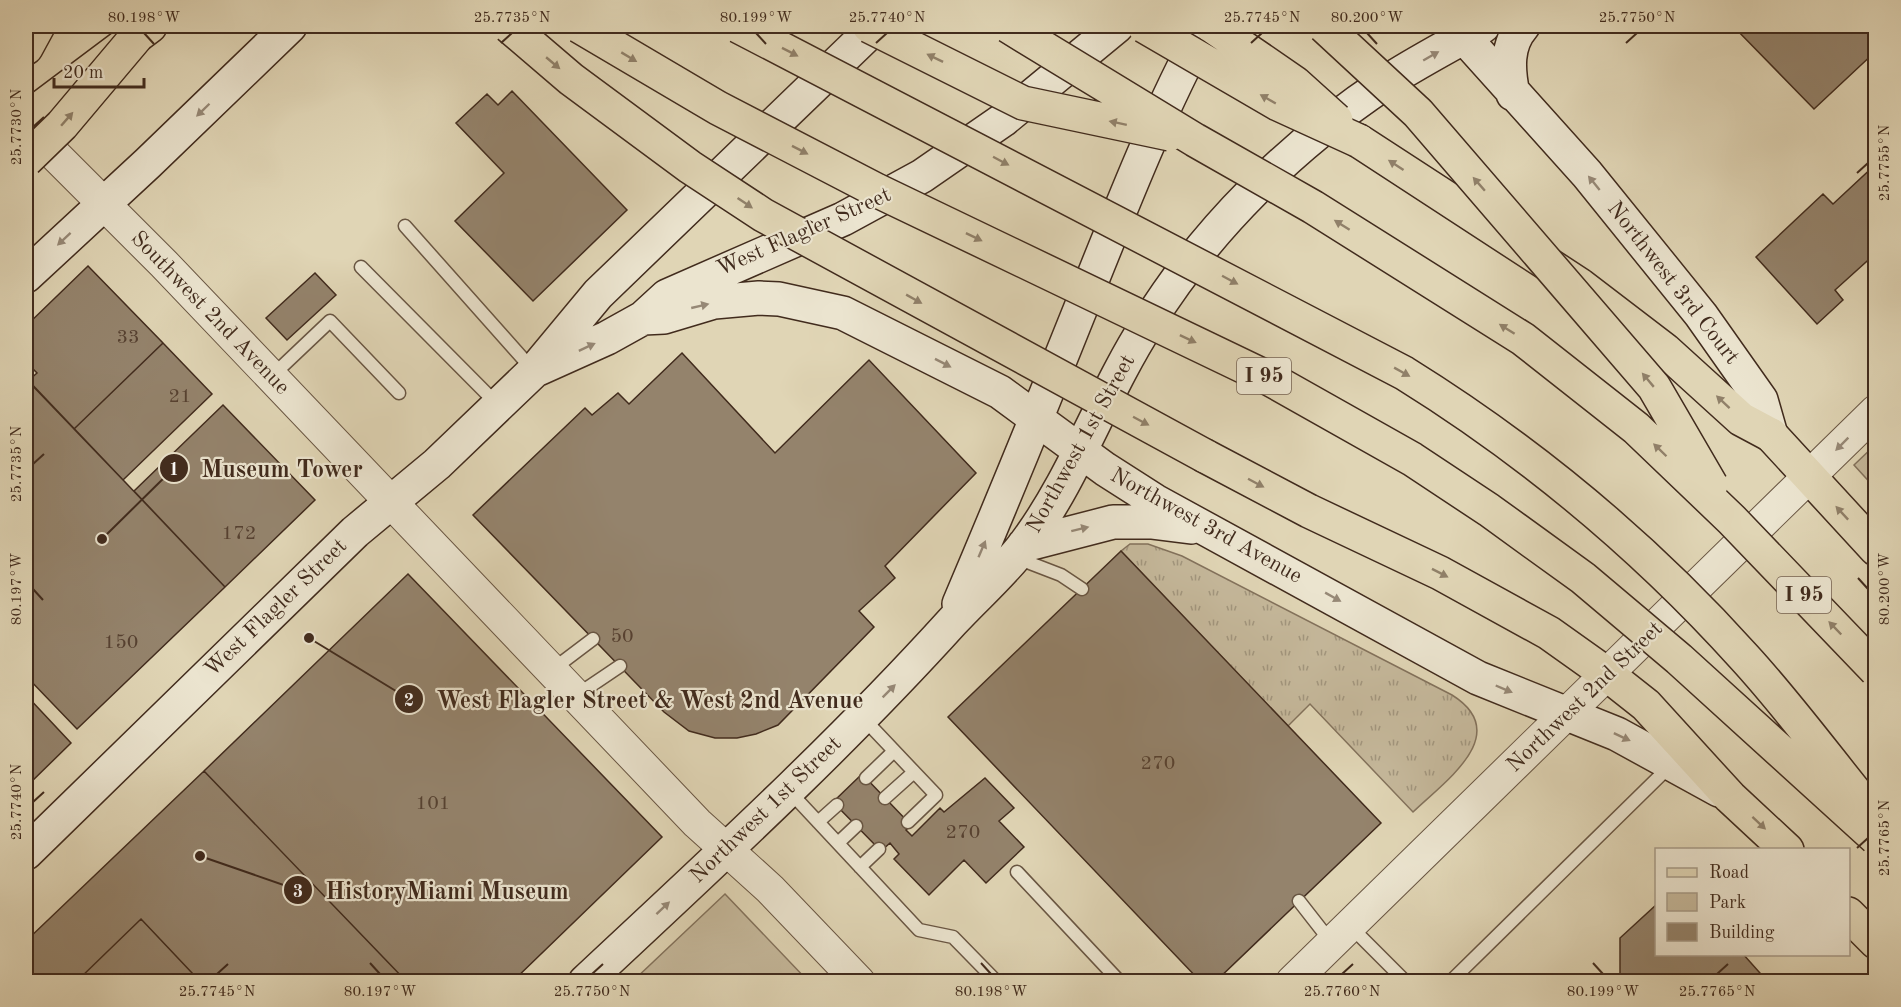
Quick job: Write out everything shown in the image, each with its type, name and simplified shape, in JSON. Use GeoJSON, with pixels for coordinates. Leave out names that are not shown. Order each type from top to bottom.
{"type":"FeatureCollection","features":[{"type":"Feature","properties":{"kind":"main road"},"geometry":{"type":"LineString","coordinates":[[26,48],[38,26]]}},
{"type":"Feature","properties":{"kind":"main road"},"geometry":{"type":"LineString","coordinates":[[26,276],[290,26]]}},
{"type":"Feature","properties":{"kind":"main road","name":"Northwest 3rd Avenue"},"geometry":{"type":"LineString","coordinates":[[509,26],[571,78],[690,167],[763,215],[1205,456],[1309,511],[1440,573],[1550,633],[1646,705],[1730,797],[1786,848]]}},
{"type":"Feature","properties":{"kind":"main road","name":"I 95"},"geometry":{"type":"LineString","coordinates":[[579,26],[628,57],[876,190],[1270,379],[1412,459],[1526,536],[1591,585],[1679,659],[1875,838]]}},
{"type":"Feature","properties":{"kind":"main road"},"geometry":{"type":"LineString","coordinates":[[738,26],[1404,373],[1491,429],[1597,512],[1652,562],[1746,658],[1875,819]]}},
{"type":"Feature","properties":{"kind":"main road"},"geometry":{"type":"LineString","coordinates":[[869,26],[1023,103],[1196,140]]}},
{"type":"Feature","properties":{"kind":"main road","name":"West Flagler Street"},"geometry":{"type":"LineString","coordinates":[[26,853],[341,545],[437,464],[534,371],[598,294],[876,26]]}},
{"type":"Feature","properties":{"kind":"main road","name":"I 95"},"geometry":{"type":"LineString","coordinates":[[1008,26],[1196,140],[1313,207],[1523,339],[1636,428],[1732,520],[1875,670]]}},
{"type":"Feature","properties":{"kind":"main road","name":"West Flagler Street"},"geometry":{"type":"LineString","coordinates":[[534,371],[607,338],[643,318],[667,296],[843,219],[922,176],[1003,120],[1117,26]]}},
{"type":"Feature","properties":{"kind":"main road"},"geometry":{"type":"LineString","coordinates":[[1144,26],[1278,104],[1359,141],[1580,285],[1665,350],[1741,419],[1771,435]]}},
{"type":"Feature","properties":{"kind":"main road"},"geometry":{"type":"LineString","coordinates":[[952,623],[1153,135],[1205,26]]}},
{"type":"Feature","properties":{"kind":"main road"},"geometry":{"type":"LineString","coordinates":[[1212,26],[1295,83],[1359,141]]}},
{"type":"Feature","properties":{"kind":"main road"},"geometry":{"type":"LineString","coordinates":[[1324,26],[1418,113],[1654,387],[1732,520]]}},
{"type":"Feature","properties":{"kind":"main road"},"geometry":{"type":"LineString","coordinates":[[1513,94],[1509,59],[1512,45],[1523,26]]}},
{"type":"Feature","properties":{"kind":"main road","name":"Northwest 3rd Court"},"geometry":{"type":"LineString","coordinates":[[1467,29],[1513,94],[1587,174],[1701,315],[1761,400],[1771,435],[1875,549]]}},
{"type":"Feature","properties":{"kind":"main road","name":"Northwest 1st Street"},"geometry":{"type":"LineString","coordinates":[[585,981],[727,849],[862,717],[1019,551],[1082,450],[1147,324],[1216,231],[1273,173],[1357,103],[1467,29]]}},
{"type":"Feature","properties":{"kind":"main road"},"geometry":{"type":"LineString","coordinates":[[26,119],[143,31]]}},
{"type":"Feature","properties":{"kind":"main road"},"geometry":{"type":"LineString","coordinates":[[26,160],[62,125],[143,31]]}},
{"type":"Feature","properties":{"kind":"main road","name":"Northwest 3rd Avenue"},"geometry":{"type":"LineString","coordinates":[[643,318],[664,317],[714,302],[759,298],[779,299],[843,313],[1000,392],[1105,469],[1145,494],[1478,678],[1567,716],[1617,734],[1673,763],[1730,797]]}},
{"type":"Feature","properties":{"kind":"main road"},"geometry":{"type":"LineString","coordinates":[[1019,551],[1113,522],[1151,522],[1208,529]]}},
{"type":"Feature","properties":{"kind":"main road"},"geometry":{"type":"LineString","coordinates":[[1850,916],[1875,942]]}},
{"type":"Feature","properties":{"kind":"street","name":"Southwest 2nd Avenue"},"geometry":{"type":"LineString","coordinates":[[26,126],[272,376],[697,823],[770,889],[859,981]]}},
{"type":"Feature","properties":{"kind":"street","name":"Northwest 2nd Street"},"geometry":{"type":"LineString","coordinates":[[1292,981],[1567,716],[1875,411]]}},
{"type":"Feature","properties":{"kind":"lane"},"geometry":{"type":"LineString","coordinates":[[405,226],[534,371]]}},
{"type":"Feature","properties":{"kind":"lane"},"geometry":{"type":"LineString","coordinates":[[361,267],[498,406]]}},
{"type":"Feature","properties":{"kind":"lane"},"geometry":{"type":"LineString","coordinates":[[272,376],[330,321],[399,393]]}},
{"type":"Feature","properties":{"kind":"lane"},"geometry":{"type":"LineString","coordinates":[[1019,551],[1082,589]]}},
{"type":"Feature","properties":{"kind":"lane"},"geometry":{"type":"LineString","coordinates":[[552,670],[593,639]]}},
{"type":"Feature","properties":{"kind":"lane"},"geometry":{"type":"LineString","coordinates":[[576,696],[620,666]]}},
{"type":"Feature","properties":{"kind":"lane"},"geometry":{"type":"LineString","coordinates":[[862,717],[936,795],[908,822]]}},
{"type":"Feature","properties":{"kind":"lane"},"geometry":{"type":"LineString","coordinates":[[866,778],[894,751]]}},
{"type":"Feature","properties":{"kind":"lane"},"geometry":{"type":"LineString","coordinates":[[1450,981],[1673,763]]}},
{"type":"Feature","properties":{"kind":"lane"},"geometry":{"type":"LineString","coordinates":[[885,798],[914,772]]}},
{"type":"Feature","properties":{"kind":"lane"},"geometry":{"type":"LineString","coordinates":[[788,790],[919,930],[953,937],[997,981]]}},
{"type":"Feature","properties":{"kind":"lane"},"geometry":{"type":"LineString","coordinates":[[818,822],[837,805]]}},
{"type":"Feature","properties":{"kind":"lane"},"geometry":{"type":"LineString","coordinates":[[838,843],[856,826]]}},
{"type":"Feature","properties":{"kind":"lane"},"geometry":{"type":"LineString","coordinates":[[860,867],[879,849]]}},
{"type":"Feature","properties":{"kind":"lane"},"geometry":{"type":"LineString","coordinates":[[1017,872],[1120,981]]}},
{"type":"Feature","properties":{"kind":"lane"},"geometry":{"type":"LineString","coordinates":[[1299,901],[1341,935],[1406,981]]}},
{"type":"Feature","properties":{"kind":"green space"},"geometry":{"type":"Polygon","coordinates":[[[1875,445],[1875,488],[1854,465],[1875,445]]]}},
{"type":"Feature","properties":{"kind":"green space"},"geometry":{"type":"Polygon","coordinates":[[[1130,544],[1148,544],[1182,556],[1452,695],[1469,710],[1477,725],[1475,741],[1468,756],[1456,772],[1413,812],[1310,704],[1288,726],[1121,551],[1130,544]]]}},
{"type":"Feature","properties":{"kind":"green space"},"geometry":{"type":"Polygon","coordinates":[[[725,894],[808,981],[633,981],[725,894]]]}},
{"type":"Feature","properties":{"kind":"building"},"geometry":{"type":"Polygon","coordinates":[[[1733,26],[1876,26],[1876,51],[1814,109],[1733,26]]]}},
{"type":"Feature","properties":{"kind":"building"},"geometry":{"type":"Polygon","coordinates":[[[512,91],[627,210],[533,301],[455,221],[504,173],[456,123],[487,94],[498,105],[512,91]]]}},
{"type":"Feature","properties":{"kind":"building"},"geometry":{"type":"Polygon","coordinates":[[[1876,148],[1876,162],[1868,154],[1876,148]]]}},
{"type":"Feature","properties":{"kind":"building"},"geometry":{"type":"Polygon","coordinates":[[[1876,164],[1876,253],[1835,290],[1843,300],[1817,324],[1756,257],[1823,194],[1833,204],[1876,164]]]}},
{"type":"Feature","properties":{"kind":"building"},"geometry":{"type":"Polygon","coordinates":[[[88,266],[163,343],[74,429],[28,381],[37,373],[26,362],[26,326],[88,266]]]}},
{"type":"Feature","properties":{"kind":"building"},"geometry":{"type":"Polygon","coordinates":[[[315,273],[336,295],[287,340],[266,318],[315,273]]]}},
{"type":"Feature","properties":{"kind":"building"},"geometry":{"type":"Polygon","coordinates":[[[163,343],[212,394],[123,480],[74,429],[163,343]]]}},
{"type":"Feature","properties":{"kind":"building"},"geometry":{"type":"Polygon","coordinates":[[[682,353],[775,453],[869,360],[976,473],[885,566],[895,578],[859,611],[874,627],[778,725],[756,734],[737,738],[715,738],[689,731],[664,712],[473,515],[585,408],[592,415],[618,393],[629,404],[682,353]]]}},
{"type":"Feature","properties":{"kind":"building"},"geometry":{"type":"Polygon","coordinates":[[[26,378],[225,587],[77,729],[26,676],[26,378]]]}},
{"type":"Feature","properties":{"kind":"building"},"geometry":{"type":"Polygon","coordinates":[[[223,405],[315,500],[225,587],[134,491],[223,405]]]}},
{"type":"Feature","properties":{"kind":"building"},"geometry":{"type":"Polygon","coordinates":[[[1121,551],[1381,823],[1215,982],[1201,982],[948,717],[1121,551]]]}},
{"type":"Feature","properties":{"kind":"building"},"geometry":{"type":"Polygon","coordinates":[[[408,574],[662,837],[512,982],[407,982],[204,771],[408,574]]]}},
{"type":"Feature","properties":{"kind":"building"},"geometry":{"type":"Polygon","coordinates":[[[26,695],[71,743],[26,787],[26,695]]]}},
{"type":"Feature","properties":{"kind":"building"},"geometry":{"type":"Polygon","coordinates":[[[204,771],[407,982],[26,982],[26,941],[204,771]]]}},
{"type":"Feature","properties":{"kind":"building"},"geometry":{"type":"Polygon","coordinates":[[[862,774],[911,825],[906,830],[912,836],[940,808],[944,812],[985,778],[1014,808],[999,821],[1024,847],[986,883],[964,860],[929,895],[894,859],[899,854],[890,843],[881,851],[833,802],[862,774]]]}},
{"type":"Feature","properties":{"kind":"building"},"geometry":{"type":"Polygon","coordinates":[[[1655,906],[1655,956],[1745,956],[1768,982],[1620,982],[1620,938],[1655,906]]]}},
{"type":"Feature","properties":{"kind":"building"},"geometry":{"type":"Polygon","coordinates":[[[141,919],[193,974],[185,982],[76,982],[141,919]]]}},
{"type":"Feature","properties":{"kind":"place","name":"Museum Tower"},"geometry":{"type":"Point","coordinates":[102,539]}},
{"type":"Feature","properties":{"kind":"place","name":"West Flagler Street & West 2nd Avenue"},"geometry":{"type":"Point","coordinates":[309,638]}},
{"type":"Feature","properties":{"kind":"place","name":"HistoryMiami Museum"},"geometry":{"type":"Point","coordinates":[200,856]}}]}
